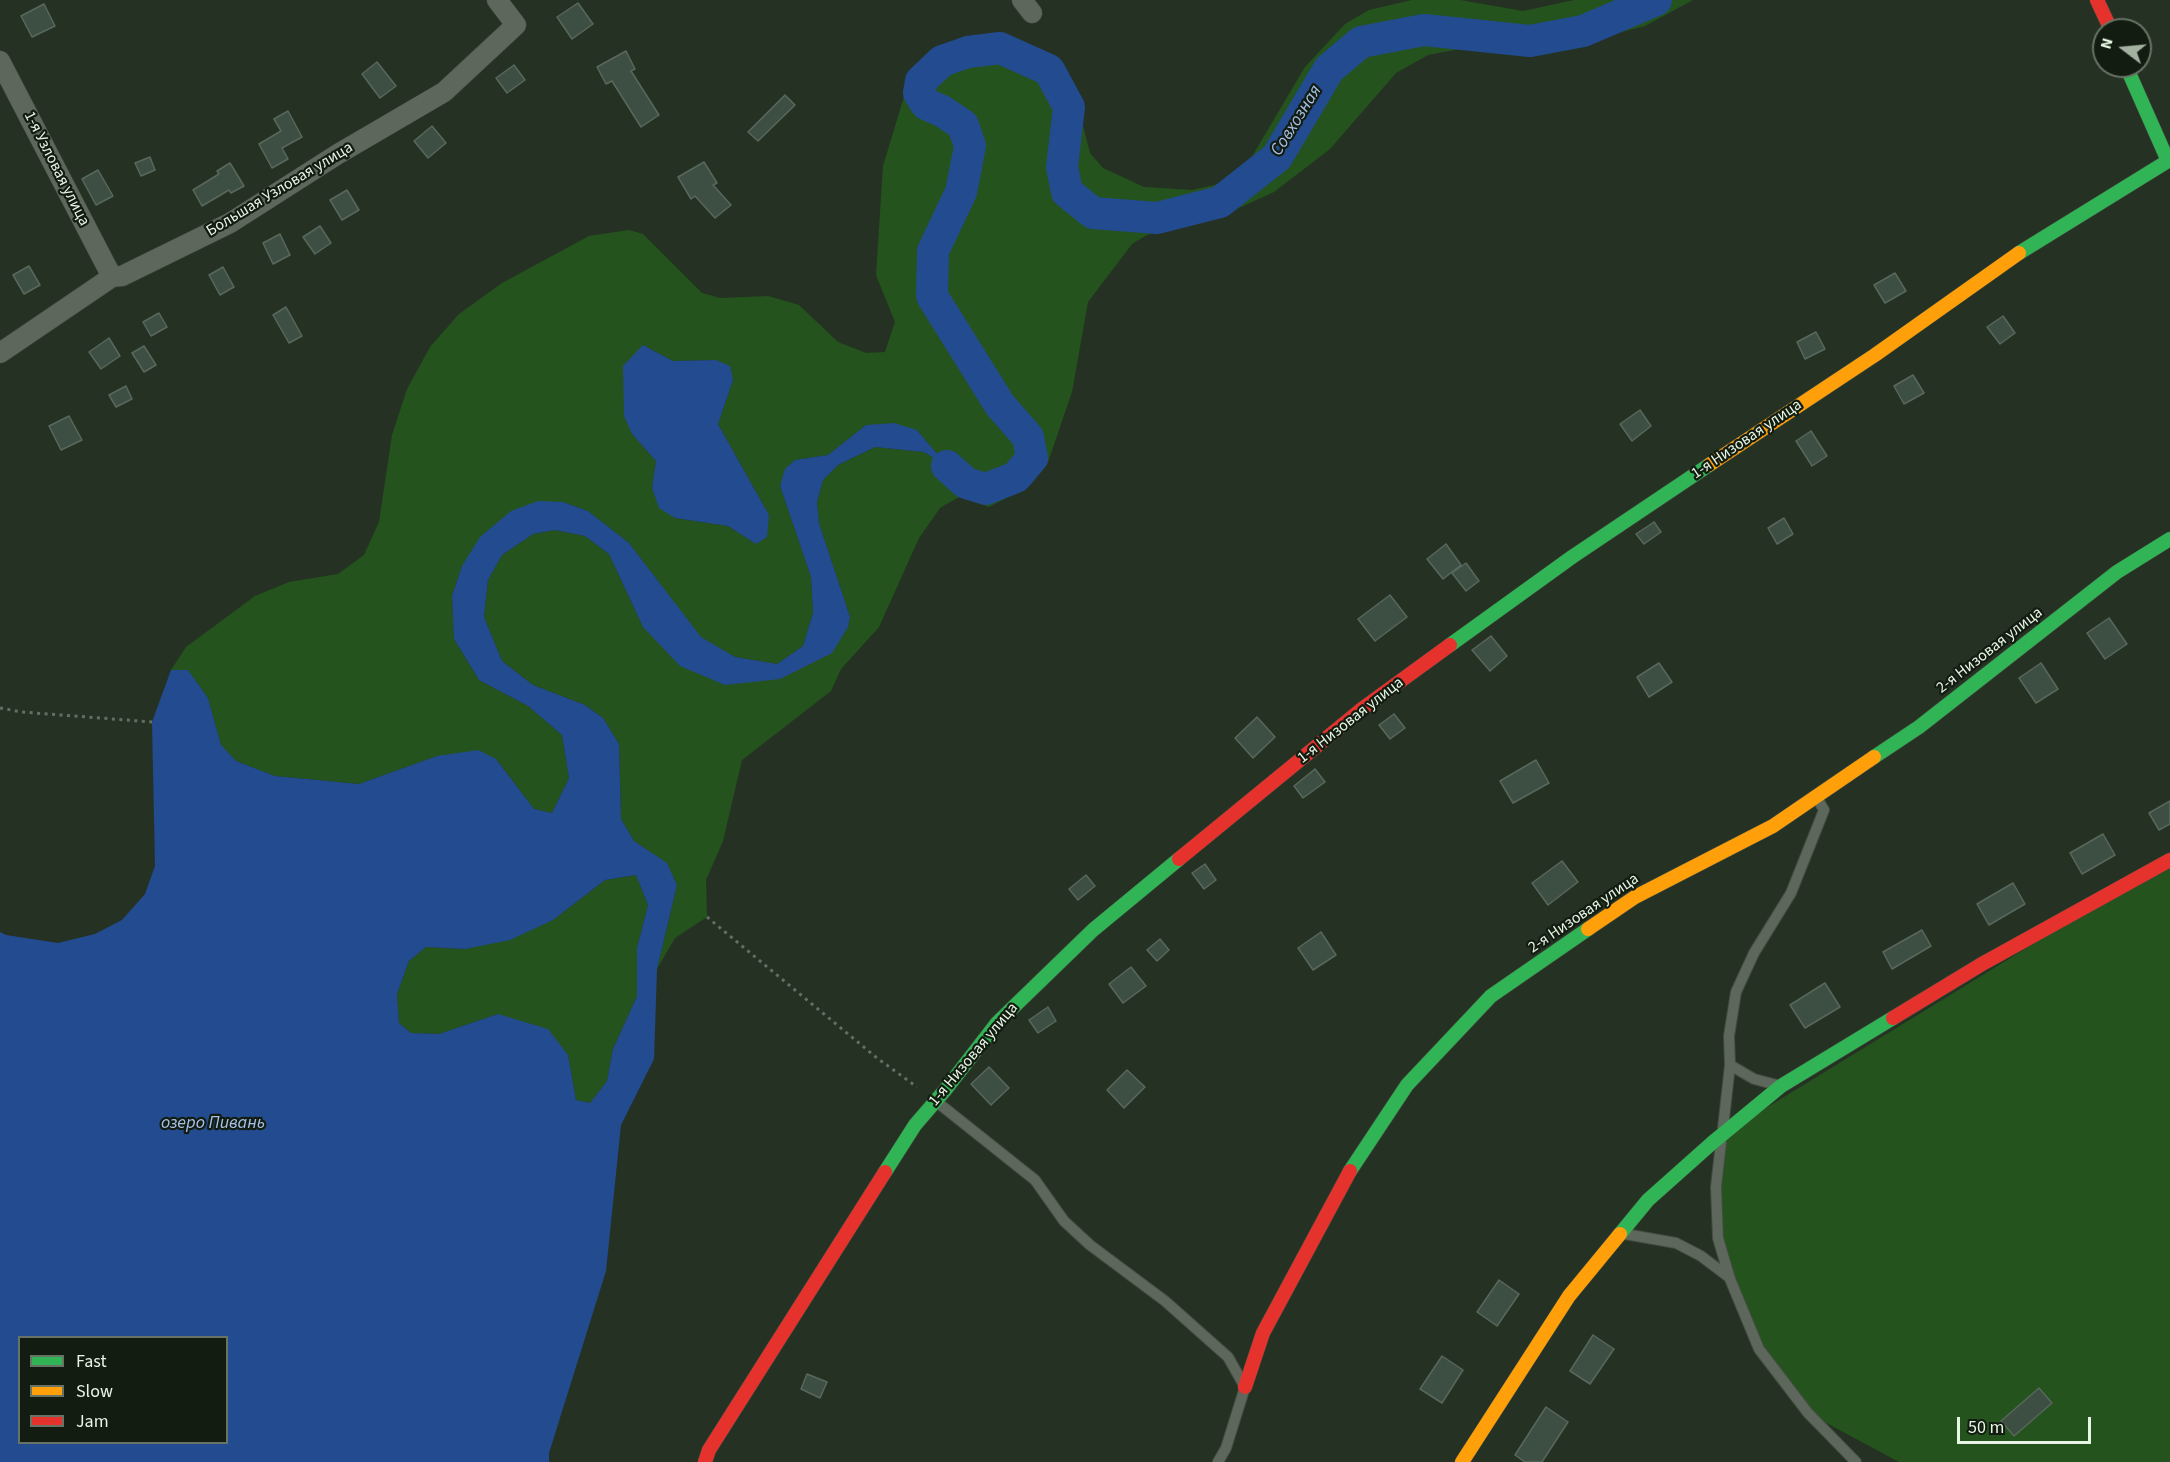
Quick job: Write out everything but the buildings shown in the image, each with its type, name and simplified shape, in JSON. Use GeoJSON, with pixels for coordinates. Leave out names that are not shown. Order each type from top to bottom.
{"type":"FeatureCollection","features":[{"type":"Feature","properties":{"kind":"street","name":"Большая Узловая улица"},"geometry":{"type":"LineString","coordinates":[[0,353],[112,277],[122,276],[230,223],[338,154],[444,92],[516,25],[496,0]]}},
{"type":"Feature","properties":{"kind":"street"},"geometry":{"type":"LineString","coordinates":[[2097,0],[2105,18]]}},
{"type":"Feature","properties":{"kind":"street","name":"1-я Узловая улица"},"geometry":{"type":"LineString","coordinates":[[0,61],[112,277]]}},
{"type":"Feature","properties":{"kind":"street"},"geometry":{"type":"LineString","coordinates":[[2131,78],[2169,161]]}},
{"type":"Feature","properties":{"kind":"street","name":"1-я Низовая улица"},"geometry":{"type":"LineString","coordinates":[[705,1462],[715,1441],[915,1125],[997,1023],[1093,930],[1362,709],[1572,557],[1875,355],[2016,255],[2169,161]]}},
{"type":"Feature","properties":{"kind":"street","name":"2-я Низовая улица"},"geometry":{"type":"LineString","coordinates":[[1245,1388],[1263,1333],[1353,1164],[1407,1085],[1491,996],[1635,897],[1773,826],[1919,728],[2117,572],[2170,539]]}},
{"type":"Feature","properties":{"kind":"street"},"geometry":{"type":"LineString","coordinates":[[1462,1462],[1569,1296],[1647,1200],[1722,1135],[1780,1086],[1982,964],[2170,860]]}},
{"type":"Feature","properties":{"kind":"lane"},"geometry":{"type":"LineString","coordinates":[[1816,797],[1824,810],[1791,893],[1754,953],[1736,992],[1729,1036],[1730,1065],[1716,1187],[1718,1238],[1730,1278],[1759,1348],[1808,1413],[1856,1462]]}},
{"type":"Feature","properties":{"kind":"lane"},"geometry":{"type":"LineString","coordinates":[[1730,1065],[1754,1079],[1780,1086]]}},
{"type":"Feature","properties":{"kind":"lane"},"geometry":{"type":"LineString","coordinates":[[936,1101],[1035,1180],[1064,1221],[1090,1245],[1165,1301],[1228,1357],[1245,1388],[1226,1448],[1218,1462]]}},
{"type":"Feature","properties":{"kind":"lane"},"geometry":{"type":"LineString","coordinates":[[1620,1233],[1676,1243],[1701,1256],[1730,1278]]}},
{"type":"Feature","properties":{"kind":"path"},"geometry":{"type":"LineString","coordinates":[[0,708],[22,712],[152,722]]}},
{"type":"Feature","properties":{"kind":"path"},"geometry":{"type":"LineString","coordinates":[[707,917],[877,1058],[936,1101]]}},
{"type":"Feature","properties":{"kind":"green space"},"geometry":{"type":"Polygon","coordinates":[[[1412,0],[1460,0],[1523,11],[1574,0],[1693,0],[1645,26],[1587,41],[1532,48],[1475,46],[1428,55],[1396,73],[1330,149],[1274,192],[1221,216],[1147,235],[1132,244],[1088,302],[1072,392],[1047,465],[1012,495],[989,507],[959,497],[940,508],[919,538],[879,627],[841,669],[831,691],[742,760],[723,841],[706,880],[707,917],[675,938],[657,969],[677,885],[667,864],[634,841],[621,819],[619,744],[603,718],[585,705],[533,685],[502,661],[484,617],[488,580],[502,555],[533,534],[555,530],[585,536],[609,554],[643,627],[780,679],[848,627],[850,617],[819,523],[817,502],[823,480],[838,465],[875,447],[924,452],[945,464],[917,430],[866,425],[828,455],[795,460],[780,486],[811,577],[813,613],[803,646],[777,664],[735,657],[701,638],[629,543],[588,511],[563,502],[462,566],[452,596],[454,639],[479,680],[528,706],[562,735],[569,778],[552,813],[534,809],[496,759],[437,756],[359,784],[275,776],[236,761],[221,746],[208,698],[188,671],[171,670],[186,647],[255,596],[289,582],[338,574],[364,555],[379,522],[392,435],[407,389],[430,347],[459,314],[502,283],[589,236],[629,230],[643,234],[702,293],[720,298],[768,296],[799,305],[838,342],[866,353],[885,352],[895,322],[876,275],[883,166],[903,100],[923,60],[968,44],[1005,45],[1054,63],[1076,98],[1090,153],[1103,168],[1144,187],[1192,190],[1219,184],[1247,165],[1305,67],[1345,24],[1369,10],[1412,0]],[[643,345],[632,434],[656,461],[652,488],[675,518],[728,526],[756,544],[769,515],[718,424],[733,380],[716,360],[673,361],[643,345]]]}},
{"type":"Feature","properties":{"kind":"green space"},"geometry":{"type":"Polygon","coordinates":[[[2170,860],[2170,1462],[1899,1462],[1808,1413],[1759,1349],[1718,1238],[1722,1135],[2170,860]]]}},
{"type":"Feature","properties":{"kind":"green space"},"geometry":{"type":"Polygon","coordinates":[[[636,875],[648,905],[637,948],[637,996],[613,1049],[607,1081],[590,1103],[576,1100],[568,1055],[498,1014],[439,1034],[411,1033],[399,1023],[397,994],[409,961],[426,947],[465,949],[553,920],[605,880],[636,875]]]}},
{"type":"Feature","properties":{"kind":"water"},"geometry":{"type":"Polygon","coordinates":[[[643,345],[673,361],[716,360],[730,366],[733,380],[718,424],[769,515],[767,537],[756,544],[728,526],[675,518],[659,508],[652,488],[656,461],[632,434],[624,416],[623,366],[643,345]]]}},
{"type":"Feature","properties":{"kind":"water","name":"озеро Пивань"},"geometry":{"type":"Polygon","coordinates":[[[894,423],[917,430],[947,466],[924,452],[875,447],[838,465],[823,480],[817,502],[819,523],[850,617],[848,627],[832,653],[780,679],[725,685],[680,666],[643,627],[609,554],[585,536],[555,530],[533,534],[502,555],[488,580],[484,617],[502,661],[533,685],[585,705],[603,718],[619,744],[621,819],[634,841],[667,863],[677,885],[657,969],[654,1059],[621,1125],[606,1271],[549,1453],[549,1462],[0,1462],[0,932],[6,935],[58,943],[95,934],[122,920],[145,894],[155,866],[152,722],[171,670],[188,670],[208,698],[221,745],[236,761],[275,776],[359,784],[437,756],[478,750],[496,759],[534,809],[552,813],[569,778],[562,735],[528,706],[479,680],[454,639],[452,596],[462,566],[480,537],[511,511],[538,501],[563,502],[588,511],[629,543],[701,637],[735,657],[777,664],[803,646],[813,613],[811,577],[780,486],[785,469],[795,460],[828,455],[866,425],[894,423]],[[636,875],[605,880],[553,920],[510,940],[465,949],[426,947],[409,961],[397,994],[399,1023],[411,1033],[439,1034],[498,1014],[548,1029],[568,1055],[576,1100],[590,1103],[607,1081],[613,1049],[637,996],[637,948],[648,905],[636,875]]]}},
{"type":"Feature","properties":{"kind":"waterway","name":"Совхозная"},"geometry":{"type":"LineString","coordinates":[[947,466],[966,483],[986,489],[1016,477],[1032,458],[1028,437],[1000,405],[932,296],[933,251],[961,192],[970,146],[963,125],[942,111],[926,104],[919,93],[921,81],[942,61],[968,52],[1000,48],[1049,70],[1069,107],[1062,167],[1067,192],[1093,213],[1157,218],[1220,202],[1277,157],[1329,69],[1361,42],[1424,30],[1530,41],[1583,31],[1656,0]]}},
{"type":"Feature","properties":{"kind":"traffic: fast"},"geometry":{"type":"LineString","coordinates":[[2019,253],[2168,161],[2131,78]]}},
{"type":"Feature","properties":{"kind":"traffic: fast"},"geometry":{"type":"LineString","coordinates":[[1450,645],[1572,557],[1709,465]]}},
{"type":"Feature","properties":{"kind":"traffic: fast"},"geometry":{"type":"LineString","coordinates":[[1874,757],[1919,727],[2117,572],[2170,539]]}},
{"type":"Feature","properties":{"kind":"traffic: fast"},"geometry":{"type":"LineString","coordinates":[[885,1172],[915,1125],[997,1023],[1093,930],[1179,859]]}},
{"type":"Feature","properties":{"kind":"traffic: fast"},"geometry":{"type":"LineString","coordinates":[[1350,1171],[1407,1085],[1491,996],[1588,929]]}},
{"type":"Feature","properties":{"kind":"traffic: fast"},"geometry":{"type":"LineString","coordinates":[[1620,1234],[1648,1200],[1781,1086],[1893,1018]]}},
{"type":"Feature","properties":{"kind":"traffic: slow"},"geometry":{"type":"LineString","coordinates":[[1709,465],[1875,355],[2019,253]]}},
{"type":"Feature","properties":{"kind":"traffic: slow"},"geometry":{"type":"LineString","coordinates":[[1588,929],[1635,897],[1773,826],[1874,757]]}},
{"type":"Feature","properties":{"kind":"traffic: slow"},"geometry":{"type":"LineString","coordinates":[[1462,1462],[1569,1296],[1620,1234]]}},
{"type":"Feature","properties":{"kind":"traffic: jam"},"geometry":{"type":"LineString","coordinates":[[2097,0],[2105,18]]}},
{"type":"Feature","properties":{"kind":"traffic: jam"},"geometry":{"type":"LineString","coordinates":[[1179,859],[1362,709],[1450,645]]}},
{"type":"Feature","properties":{"kind":"traffic: jam"},"geometry":{"type":"LineString","coordinates":[[1893,1018],[1982,964],[2170,860]]}},
{"type":"Feature","properties":{"kind":"traffic: jam"},"geometry":{"type":"LineString","coordinates":[[1245,1387],[1263,1333],[1350,1171]]}},
{"type":"Feature","properties":{"kind":"traffic: jam"},"geometry":{"type":"LineString","coordinates":[[705,1462],[709,1450],[885,1172]]}}]}
